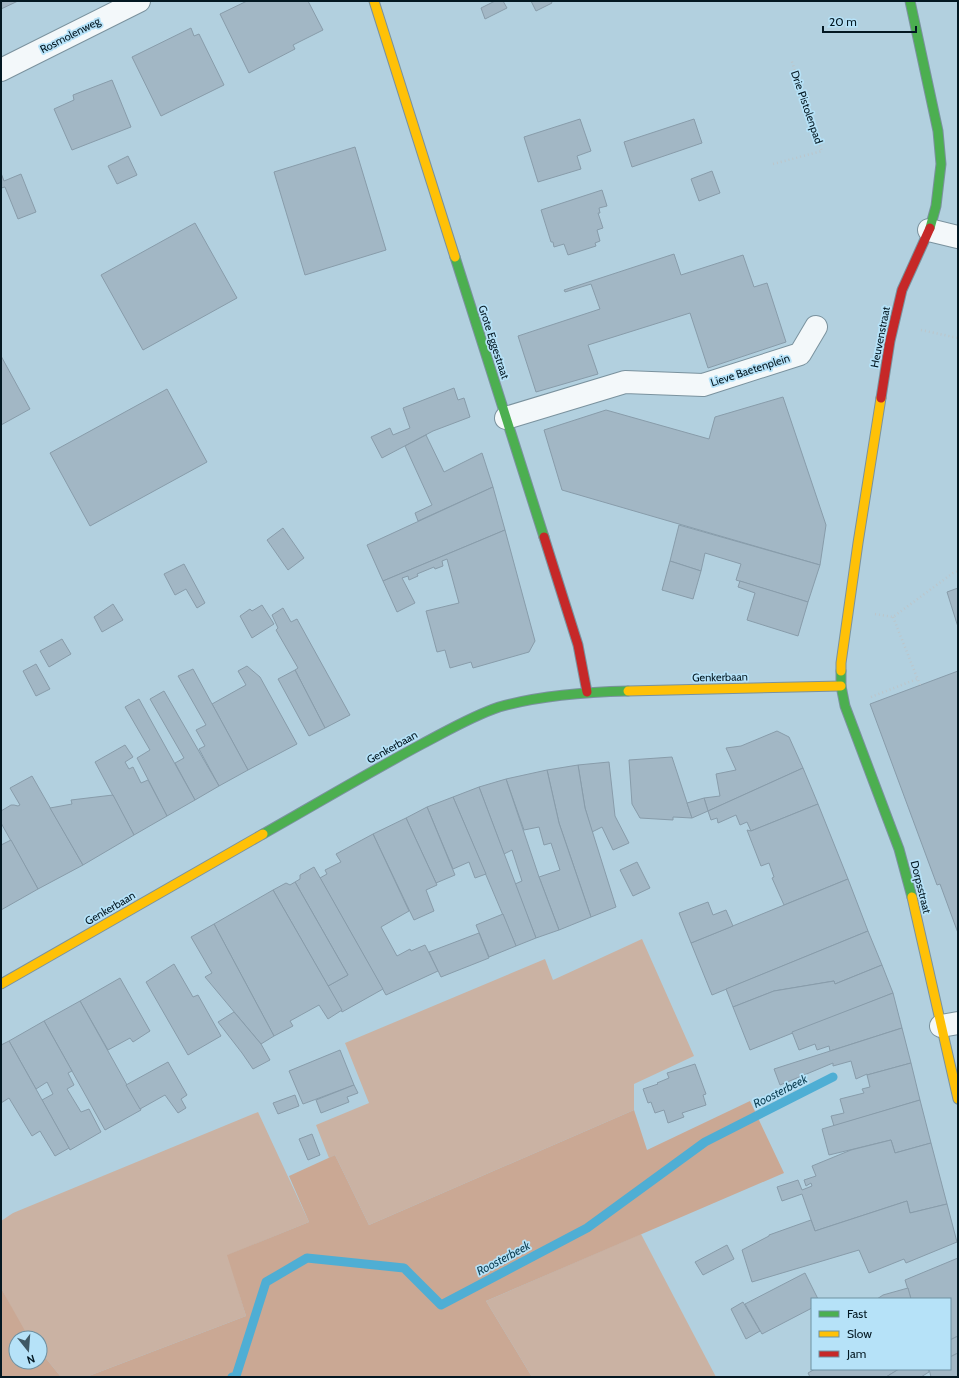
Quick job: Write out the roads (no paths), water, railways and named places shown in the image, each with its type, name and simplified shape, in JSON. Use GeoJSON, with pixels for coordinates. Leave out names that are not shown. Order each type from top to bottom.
{"type":"FeatureCollection","features":[{"type":"Feature","properties":{"kind":"street","name":"Rosmolenweg"},"geometry":{"type":"LineString","coordinates":[[1,70],[139,1]]}},
{"type":"Feature","properties":{"kind":"street","name":"Grote Eggestraat"},"geometry":{"type":"LineString","coordinates":[[374,1],[578,645],[588,692]]}},
{"type":"Feature","properties":{"kind":"street","name":"Heuvenstraat"},"geometry":{"type":"LineString","coordinates":[[841,686],[842,663],[858,543],[890,342],[902,290],[929,230],[936,206],[939,185],[941,164],[938,132],[910,1]]}},
{"type":"Feature","properties":{"kind":"street"},"geometry":{"type":"LineString","coordinates":[[929,230],[958,237]]}},
{"type":"Feature","properties":{"kind":"street","name":"Lieve Baetenplein"},"geometry":{"type":"LineString","coordinates":[[506,418],[625,382],[703,385],[800,354],[816,327]]}},
{"type":"Feature","properties":{"kind":"street","name":"Genkerbaan"},"geometry":{"type":"LineString","coordinates":[[1,984],[409,751],[458,725],[487,712],[518,703],[588,692],[841,686]]}},
{"type":"Feature","properties":{"kind":"street","name":"Dorpsstraat"},"geometry":{"type":"LineString","coordinates":[[841,686],[845,706],[899,849],[950,1025],[958,1099]]}},
{"type":"Feature","properties":{"kind":"waterway","name":"Roosterbeek"},"geometry":{"type":"LineString","coordinates":[[232,1377],[236,1376],[266,1282],[307,1258],[404,1268],[441,1305],[587,1228],[705,1142],[833,1077]]}}]}
